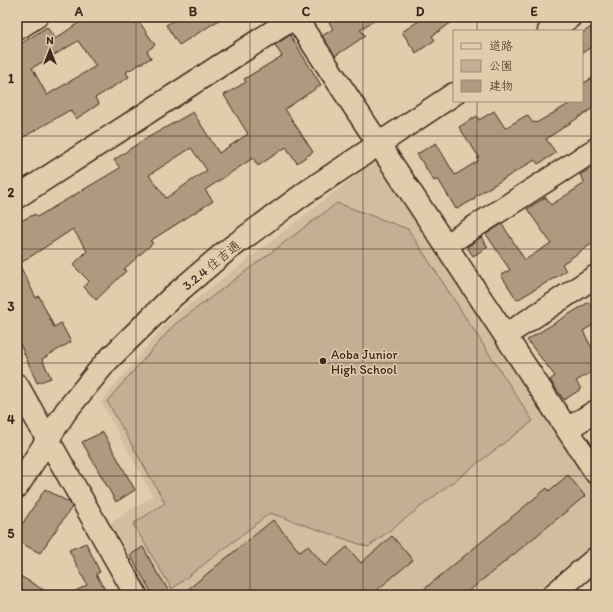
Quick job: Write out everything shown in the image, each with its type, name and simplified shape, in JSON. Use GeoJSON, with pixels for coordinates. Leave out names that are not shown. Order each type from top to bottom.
{"type":"FeatureCollection","features":[{"type":"Feature","properties":{"kind":"street"},"geometry":{"type":"LineString","coordinates":[[17,29],[36,17]]}},
{"type":"Feature","properties":{"kind":"street"},"geometry":{"type":"LineString","coordinates":[[17,197],[295,17],[596,473]]}},
{"type":"Feature","properties":{"kind":"street"},"geometry":{"type":"LineString","coordinates":[[550,30],[570,17]]}},
{"type":"Feature","properties":{"kind":"street","name":"3.2.4 住吉通"},"geometry":{"type":"LineString","coordinates":[[18,483],[48,441],[66,411],[106,362],[171,298],[237,243],[305,193],[453,95]]}},
{"type":"Feature","properties":{"kind":"street"},"geometry":{"type":"LineString","coordinates":[[446,245],[596,149]]}},
{"type":"Feature","properties":{"kind":"street"},"geometry":{"type":"LineString","coordinates":[[506,335],[596,276]]}},
{"type":"Feature","properties":{"kind":"street"},"geometry":{"type":"LineString","coordinates":[[17,385],[136,595]]}},
{"type":"Feature","properties":{"kind":"street"},"geometry":{"type":"LineString","coordinates":[[567,429],[596,411]]}},
{"type":"Feature","properties":{"kind":"street"},"geometry":{"type":"LineString","coordinates":[[553,595],[596,558]]}},
{"type":"Feature","properties":{"kind":"shaded area","name":"Aoba Junior High School"},"geometry":{"type":"Polygon","coordinates":[[[379,158],[596,493],[596,541],[531,595],[152,595],[111,523],[153,496],[101,402],[169,320],[379,158]]]}},
{"type":"Feature","properties":{"kind":"green space","name":"Aoba Junior High School"},"geometry":{"type":"Polygon","coordinates":[[[337,203],[408,229],[533,421],[368,547],[270,513],[172,589],[133,524],[165,503],[107,401],[174,325],[337,203]]]}},
{"type":"Feature","properties":{"kind":"building"},"geometry":{"type":"Polygon","coordinates":[[[87,17],[136,17],[155,45],[147,51],[151,58],[126,72],[129,77],[95,98],[99,104],[76,119],[70,110],[17,141],[17,41],[19,45],[47,27],[55,39],[87,17]],[[78,41],[32,68],[47,95],[96,66],[78,41]]]}},
{"type":"Feature","properties":{"kind":"building"},"geometry":{"type":"Polygon","coordinates":[[[180,17],[224,17],[179,45],[166,25],[180,17]]]}},
{"type":"Feature","properties":{"kind":"building"},"geometry":{"type":"Polygon","coordinates":[[[326,17],[381,17],[360,29],[365,36],[335,56],[322,36],[333,29],[326,17]]]}},
{"type":"Feature","properties":{"kind":"building"},"geometry":{"type":"Polygon","coordinates":[[[425,17],[459,17],[432,36],[435,40],[416,53],[402,32],[425,17]]]}},
{"type":"Feature","properties":{"kind":"building"},"geometry":{"type":"Polygon","coordinates":[[[596,24],[596,44],[583,52],[583,32],[596,24]]]}},
{"type":"Feature","properties":{"kind":"building"},"geometry":{"type":"Polygon","coordinates":[[[290,35],[321,85],[285,109],[313,152],[297,163],[286,147],[258,166],[253,158],[205,190],[213,201],[150,241],[153,243],[124,269],[126,271],[96,300],[84,287],[89,281],[73,265],[87,251],[73,229],[19,264],[36,298],[39,296],[54,327],[61,323],[71,342],[42,359],[51,378],[37,383],[17,337],[17,223],[35,214],[37,217],[120,168],[114,160],[140,142],[193,112],[219,153],[248,134],[224,95],[246,82],[244,79],[282,56],[275,45],[290,35]],[[191,148],[149,175],[166,198],[207,170],[191,148]]]}},
{"type":"Feature","properties":{"kind":"building"},"geometry":{"type":"Polygon","coordinates":[[[596,76],[596,106],[546,139],[556,153],[538,164],[535,160],[474,197],[475,199],[456,209],[438,179],[434,181],[417,154],[436,143],[455,175],[478,161],[477,158],[479,157],[459,127],[477,116],[479,120],[494,111],[505,128],[527,115],[533,123],[536,123],[572,102],[583,102],[583,83],[596,76]]]}},
{"type":"Feature","properties":{"kind":"building"},"geometry":{"type":"Polygon","coordinates":[[[596,165],[596,241],[562,264],[566,271],[517,300],[501,275],[510,270],[486,234],[502,224],[525,260],[551,243],[527,209],[546,197],[551,205],[585,183],[580,175],[596,165]]]}},
{"type":"Feature","properties":{"kind":"building"},"geometry":{"type":"Polygon","coordinates":[[[481,237],[488,247],[473,256],[467,247],[481,237]]]}},
{"type":"Feature","properties":{"kind":"building"},"geometry":{"type":"Polygon","coordinates":[[[589,302],[596,312],[596,323],[583,331],[596,356],[596,370],[576,381],[581,389],[564,400],[550,380],[555,376],[527,340],[589,302]]]}},
{"type":"Feature","properties":{"kind":"building"},"geometry":{"type":"Polygon","coordinates":[[[103,432],[135,490],[116,502],[82,442],[103,432]]]}},
{"type":"Feature","properties":{"kind":"building"},"geometry":{"type":"Polygon","coordinates":[[[568,475],[585,496],[464,595],[417,595],[547,488],[549,491],[568,475]]]}},
{"type":"Feature","properties":{"kind":"building"},"geometry":{"type":"Polygon","coordinates":[[[45,489],[70,503],[72,507],[40,553],[17,541],[17,520],[23,523],[45,489]]]}},
{"type":"Feature","properties":{"kind":"building"},"geometry":{"type":"Polygon","coordinates":[[[273,520],[300,552],[308,546],[325,566],[347,547],[361,563],[392,536],[413,560],[371,595],[181,595],[273,520]]]}},
{"type":"Feature","properties":{"kind":"building"},"geometry":{"type":"Polygon","coordinates":[[[86,543],[100,572],[96,574],[108,595],[68,595],[87,585],[69,550],[86,543]]]}},
{"type":"Feature","properties":{"kind":"building"},"geometry":{"type":"Polygon","coordinates":[[[143,547],[171,595],[153,595],[130,555],[143,547]]]}},
{"type":"Feature","properties":{"kind":"building"},"geometry":{"type":"Polygon","coordinates":[[[17,574],[52,595],[17,595],[17,574]]]}},
{"type":"Feature","properties":{"kind":"place","name":"Aoba Junior High School"},"geometry":{"type":"Point","coordinates":[323,361]}}]}
